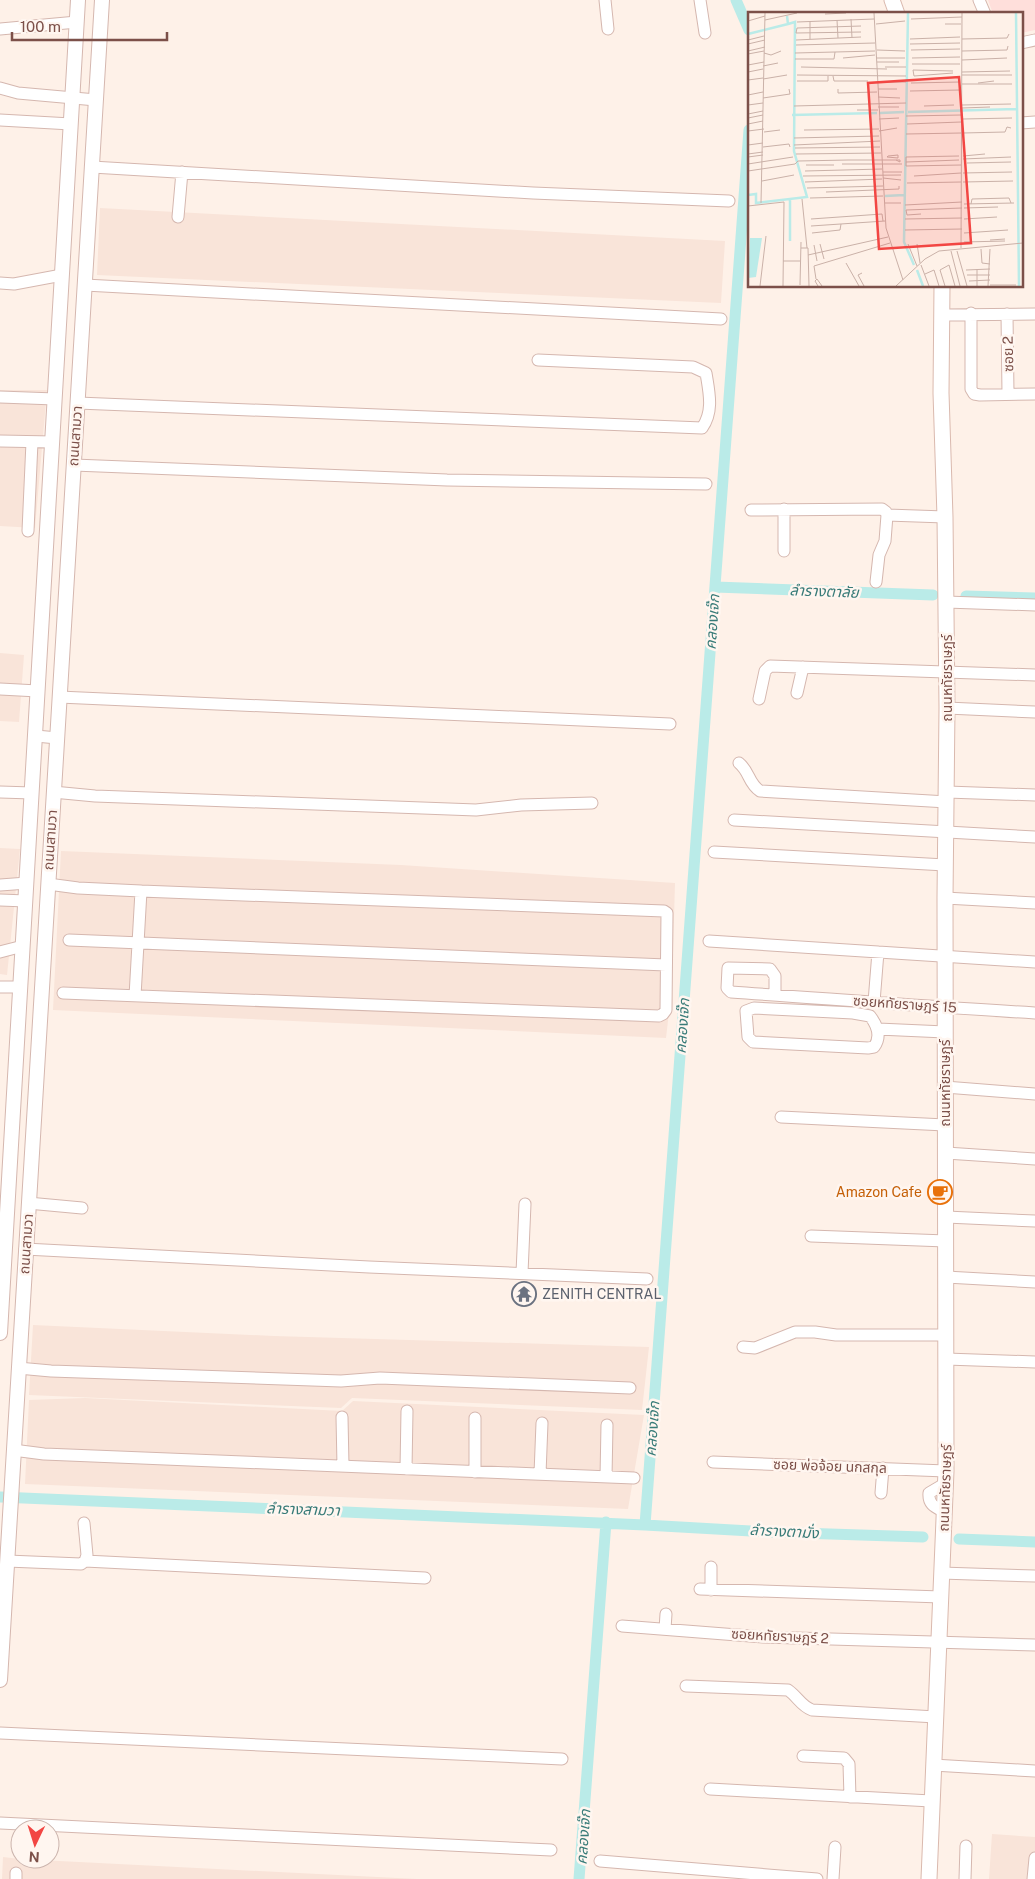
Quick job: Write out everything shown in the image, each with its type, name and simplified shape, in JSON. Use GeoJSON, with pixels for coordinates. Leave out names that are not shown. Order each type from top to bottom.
{"type":"FeatureCollection","features":[{"type":"Feature","properties":{"kind":"main road"},"geometry":{"type":"LineString","coordinates":[[892,0],[896,12]]}},
{"type":"Feature","properties":{"kind":"main road","name":"ถนนหทัยราษฎร์"},"geometry":{"type":"LineString","coordinates":[[929,1879],[946,1477],[945,865],[947,672],[941,393],[942,288]]}},
{"type":"Feature","properties":{"kind":"street","name":"ถนนสามวา"},"geometry":{"type":"LineString","coordinates":[[0,1333],[3,1243],[21,987],[78,0]]}},
{"type":"Feature","properties":{"kind":"street","name":"ถนนสามวา"},"geometry":{"type":"LineString","coordinates":[[0,1680],[102,0]]}},
{"type":"Feature","properties":{"kind":"street"},"geometry":{"type":"LineString","coordinates":[[605,0],[608,29]]}},
{"type":"Feature","properties":{"kind":"street"},"geometry":{"type":"LineString","coordinates":[[700,0],[706,34]]}},
{"type":"Feature","properties":{"kind":"street"},"geometry":{"type":"LineString","coordinates":[[979,0],[984,12]]}},
{"type":"Feature","properties":{"kind":"street"},"geometry":{"type":"LineString","coordinates":[[1,32],[77,22]]}},
{"type":"Feature","properties":{"kind":"street"},"geometry":{"type":"LineString","coordinates":[[1022,43],[1035,40]]}},
{"type":"Feature","properties":{"kind":"street"},"geometry":{"type":"LineString","coordinates":[[0,88],[18,93],[96,100]]}},
{"type":"Feature","properties":{"kind":"street"},"geometry":{"type":"LineString","coordinates":[[0,120],[71,124]]}},
{"type":"Feature","properties":{"kind":"street"},"geometry":{"type":"LineString","coordinates":[[1022,123],[1035,122]]}},
{"type":"Feature","properties":{"kind":"street"},"geometry":{"type":"LineString","coordinates":[[92,167],[524,192],[729,201]]}},
{"type":"Feature","properties":{"kind":"street"},"geometry":{"type":"LineString","coordinates":[[178,217],[182,172]]}},
{"type":"Feature","properties":{"kind":"street"},"geometry":{"type":"LineString","coordinates":[[0,283],[14,284],[62,275]]}},
{"type":"Feature","properties":{"kind":"street"},"geometry":{"type":"LineString","coordinates":[[85,285],[720,319]]}},
{"type":"Feature","properties":{"kind":"street"},"geometry":{"type":"LineString","coordinates":[[942,315],[971,313],[1035,314]]}},
{"type":"Feature","properties":{"kind":"street"},"geometry":{"type":"LineString","coordinates":[[971,313],[971,389],[974,394],[1035,394]]}},
{"type":"Feature","properties":{"kind":"street","name":"ซอย 2"},"geometry":{"type":"LineString","coordinates":[[1008,314],[1008,394]]}},
{"type":"Feature","properties":{"kind":"street"},"geometry":{"type":"LineString","coordinates":[[78,403],[702,428],[708,419],[710,396],[706,373],[693,367],[538,360]]}},
{"type":"Feature","properties":{"kind":"street"},"geometry":{"type":"LineString","coordinates":[[0,397],[55,399]]}},
{"type":"Feature","properties":{"kind":"street"},"geometry":{"type":"LineString","coordinates":[[0,441],[53,442]]}},
{"type":"Feature","properties":{"kind":"street"},"geometry":{"type":"LineString","coordinates":[[28,531],[32,442]]}},
{"type":"Feature","properties":{"kind":"street"},"geometry":{"type":"LineString","coordinates":[[74,465],[447,480],[706,484]]}},
{"type":"Feature","properties":{"kind":"street"},"geometry":{"type":"LineString","coordinates":[[751,510],[882,509],[887,515],[886,541],[879,555],[876,582]]}},
{"type":"Feature","properties":{"kind":"street"},"geometry":{"type":"LineString","coordinates":[[784,510],[784,550]]}},
{"type":"Feature","properties":{"kind":"street"},"geometry":{"type":"LineString","coordinates":[[887,515],[945,517]]}},
{"type":"Feature","properties":{"kind":"street"},"geometry":{"type":"LineString","coordinates":[[946,602],[1035,605]]}},
{"type":"Feature","properties":{"kind":"street"},"geometry":{"type":"LineString","coordinates":[[759,698],[767,668],[770,666],[1035,675]]}},
{"type":"Feature","properties":{"kind":"street"},"geometry":{"type":"LineString","coordinates":[[797,693],[803,667]]}},
{"type":"Feature","properties":{"kind":"street"},"geometry":{"type":"LineString","coordinates":[[0,689],[38,691]]}},
{"type":"Feature","properties":{"kind":"street"},"geometry":{"type":"LineString","coordinates":[[59,697],[670,724]]}},
{"type":"Feature","properties":{"kind":"street"},"geometry":{"type":"LineString","coordinates":[[947,708],[1035,712]]}},
{"type":"Feature","properties":{"kind":"street"},"geometry":{"type":"LineString","coordinates":[[36,736],[57,738]]}},
{"type":"Feature","properties":{"kind":"street"},"geometry":{"type":"LineString","coordinates":[[739,763],[746,768],[753,786],[760,791],[947,797],[1035,795]]}},
{"type":"Feature","properties":{"kind":"street"},"geometry":{"type":"LineString","coordinates":[[0,792],[32,793]]}},
{"type":"Feature","properties":{"kind":"street"},"geometry":{"type":"LineString","coordinates":[[54,792],[96,796],[476,810],[521,805],[592,803]]}},
{"type":"Feature","properties":{"kind":"street"},"geometry":{"type":"LineString","coordinates":[[734,820],[1035,837]]}},
{"type":"Feature","properties":{"kind":"street"},"geometry":{"type":"LineString","coordinates":[[714,852],[945,865]]}},
{"type":"Feature","properties":{"kind":"street"},"geometry":{"type":"LineString","coordinates":[[26,901],[0,900],[1,885],[27,883]]}},
{"type":"Feature","properties":{"kind":"street"},"geometry":{"type":"LineString","coordinates":[[48,884],[78,888],[141,891],[664,911],[667,913],[666,1010],[659,1016],[64,993]]}},
{"type":"Feature","properties":{"kind":"street"},"geometry":{"type":"LineString","coordinates":[[135,996],[141,891]]}},
{"type":"Feature","properties":{"kind":"street"},"geometry":{"type":"LineString","coordinates":[[945,898],[1035,903]]}},
{"type":"Feature","properties":{"kind":"street"},"geometry":{"type":"LineString","coordinates":[[69,940],[666,965]]}},
{"type":"Feature","properties":{"kind":"street"},"geometry":{"type":"LineString","coordinates":[[709,941],[1035,962]]}},
{"type":"Feature","properties":{"kind":"street"},"geometry":{"type":"LineString","coordinates":[[0,952],[23,946]]}},
{"type":"Feature","properties":{"kind":"street"},"geometry":{"type":"LineString","coordinates":[[874,1002],[878,952]]}},
{"type":"Feature","properties":{"kind":"street"},"geometry":{"type":"LineString","coordinates":[[0,987],[21,987]]}},
{"type":"Feature","properties":{"kind":"street","name":"ซอยหทัยราษฎร์ 15"},"geometry":{"type":"LineString","coordinates":[[775,995],[1035,1013]]}},
{"type":"Feature","properties":{"kind":"street"},"geometry":{"type":"LineString","coordinates":[[754,1008],[853,1013],[870,1016],[878,1029],[877,1043],[874,1047],[868,1048],[753,1042],[748,1037],[746,1012],[754,1008]]}},
{"type":"Feature","properties":{"kind":"street"},"geometry":{"type":"LineString","coordinates":[[878,1029],[945,1032]]}},
{"type":"Feature","properties":{"kind":"street"},"geometry":{"type":"LineString","coordinates":[[945,1087],[1035,1094]]}},
{"type":"Feature","properties":{"kind":"street"},"geometry":{"type":"LineString","coordinates":[[781,1117],[945,1125]]}},
{"type":"Feature","properties":{"kind":"street"},"geometry":{"type":"LineString","coordinates":[[946,1153],[1035,1159]]}},
{"type":"Feature","properties":{"kind":"street"},"geometry":{"type":"LineString","coordinates":[[28,1203],[82,1208]]}},
{"type":"Feature","properties":{"kind":"street"},"geometry":{"type":"LineString","coordinates":[[522,1273],[525,1204]]}},
{"type":"Feature","properties":{"kind":"street"},"geometry":{"type":"LineString","coordinates":[[946,1217],[1035,1221]]}},
{"type":"Feature","properties":{"kind":"street"},"geometry":{"type":"LineString","coordinates":[[811,1236],[946,1241]]}},
{"type":"Feature","properties":{"kind":"street"},"geometry":{"type":"LineString","coordinates":[[25,1249],[647,1278]]}},
{"type":"Feature","properties":{"kind":"street"},"geometry":{"type":"LineString","coordinates":[[946,1277],[1035,1282]]}},
{"type":"Feature","properties":{"kind":"street"},"geometry":{"type":"LineString","coordinates":[[743,1347],[755,1348],[795,1332],[836,1335],[946,1335]]}},
{"type":"Feature","properties":{"kind":"street"},"geometry":{"type":"LineString","coordinates":[[946,1359],[1035,1362]]}},
{"type":"Feature","properties":{"kind":"street"},"geometry":{"type":"LineString","coordinates":[[18,1368],[51,1371],[341,1382],[380,1378],[630,1388]]}},
{"type":"Feature","properties":{"kind":"street"},"geometry":{"type":"LineString","coordinates":[[406,1469],[407,1411]]}},
{"type":"Feature","properties":{"kind":"street"},"geometry":{"type":"LineString","coordinates":[[342,1417],[343,1466]]}},
{"type":"Feature","properties":{"kind":"street"},"geometry":{"type":"LineString","coordinates":[[475,1418],[475,1472]]}},
{"type":"Feature","properties":{"kind":"street"},"geometry":{"type":"LineString","coordinates":[[540,1474],[542,1423]]}},
{"type":"Feature","properties":{"kind":"street"},"geometry":{"type":"LineString","coordinates":[[606,1477],[607,1425]]}},
{"type":"Feature","properties":{"kind":"street"},"geometry":{"type":"LineString","coordinates":[[13,1450],[54,1454],[634,1478]]}},
{"type":"Feature","properties":{"kind":"street","name":"ซอย พ่อจ้อย นกสกุล"},"geometry":{"type":"LineString","coordinates":[[713,1462],[883,1468],[946,1477]]}},
{"type":"Feature","properties":{"kind":"street"},"geometry":{"type":"LineString","coordinates":[[881,1493],[883,1468]]}},
{"type":"Feature","properties":{"kind":"street"},"geometry":{"type":"LineString","coordinates":[[84,1523],[86,1562]]}},
{"type":"Feature","properties":{"kind":"street"},"geometry":{"type":"LineString","coordinates":[[8,1561],[50,1564],[81,1564],[86,1562],[425,1578]]}},
{"type":"Feature","properties":{"kind":"street"},"geometry":{"type":"LineString","coordinates":[[711,1568],[705,1590],[941,1597]]}},
{"type":"Feature","properties":{"kind":"street"},"geometry":{"type":"LineString","coordinates":[[941,1573],[1035,1576]]}},
{"type":"Feature","properties":{"kind":"street"},"geometry":{"type":"LineString","coordinates":[[665,1629],[666,1614]]}},
{"type":"Feature","properties":{"kind":"street","name":"ซอยหทัยราษฎร์ 2"},"geometry":{"type":"LineString","coordinates":[[622,1626],[763,1637],[1035,1645]]}},
{"type":"Feature","properties":{"kind":"street"},"geometry":{"type":"LineString","coordinates":[[686,1686],[788,1690],[806,1707],[812,1710],[936,1717]]}},
{"type":"Feature","properties":{"kind":"street"},"geometry":{"type":"LineString","coordinates":[[0,1733],[562,1759]]}},
{"type":"Feature","properties":{"kind":"street"},"geometry":{"type":"LineString","coordinates":[[802,1756],[844,1758],[847,1760],[849,1764],[850,1797]]}},
{"type":"Feature","properties":{"kind":"street"},"geometry":{"type":"LineString","coordinates":[[933,1765],[1035,1771]]}},
{"type":"Feature","properties":{"kind":"street"},"geometry":{"type":"LineString","coordinates":[[710,1789],[931,1802]]}},
{"type":"Feature","properties":{"kind":"street"},"geometry":{"type":"LineString","coordinates":[[0,1823],[551,1850]]}},
{"type":"Feature","properties":{"kind":"street"},"geometry":{"type":"LineString","coordinates":[[965,1879],[966,1846]]}},
{"type":"Feature","properties":{"kind":"street"},"geometry":{"type":"LineString","coordinates":[[833,1879],[835,1847]]}},
{"type":"Feature","properties":{"kind":"street"},"geometry":{"type":"LineString","coordinates":[[1033,1879],[1035,1858]]}},
{"type":"Feature","properties":{"kind":"street"},"geometry":{"type":"LineString","coordinates":[[600,1861],[817,1879]]}},
{"type":"Feature","properties":{"kind":"street"},"geometry":{"type":"LineString","coordinates":[[664,1879],[665,1866]]}},
{"type":"Feature","properties":{"kind":"shaded area"},"geometry":{"type":"Polygon","coordinates":[[[988,0],[1035,0],[1035,30],[1022,33],[1022,12],[992,12],[988,0]]]}},
{"type":"Feature","properties":{"kind":"shaded area"},"geometry":{"type":"Polygon","coordinates":[[[100,208],[725,241],[721,303],[97,275],[100,208]]]}},
{"type":"Feature","properties":{"kind":"shaded area"},"geometry":{"type":"Polygon","coordinates":[[[0,390],[47,390],[35,528],[0,526],[0,390]]]}},
{"type":"Feature","properties":{"kind":"shaded area"},"geometry":{"type":"Polygon","coordinates":[[[0,653],[24,655],[19,722],[0,721],[0,653]]]}},
{"type":"Feature","properties":{"kind":"shaded area"},"geometry":{"type":"Polygon","coordinates":[[[0,848],[20,849],[7,975],[0,974],[0,848]]]}},
{"type":"Feature","properties":{"kind":"shaded area"},"geometry":{"type":"Polygon","coordinates":[[[61,851],[401,865],[675,883],[672,987],[666,1038],[53,1010],[61,851]]]}},
{"type":"Feature","properties":{"kind":"shaded area"},"geometry":{"type":"Polygon","coordinates":[[[33,1325],[274,1336],[649,1347],[642,1410],[352,1398],[341,1408],[29,1395],[33,1325]]]}},
{"type":"Feature","properties":{"kind":"shaded area"},"geometry":{"type":"Polygon","coordinates":[[[85,1398],[342,1411],[353,1401],[644,1415],[628,1509],[25,1484],[29,1400],[85,1398]]]}},
{"type":"Feature","properties":{"kind":"shaded area"},"geometry":{"type":"Polygon","coordinates":[[[992,1834],[1035,1837],[1035,1879],[989,1879],[992,1834]]]}},
{"type":"Feature","properties":{"kind":"shaded area"},"geometry":{"type":"Polygon","coordinates":[[[3,1857],[10,1858],[10,1869],[60,1869],[60,1861],[417,1879],[2,1879],[3,1857]]]}},
{"type":"Feature","properties":{"kind":"waterway","name":"คลองเจ๊ก"},"geometry":{"type":"LineString","coordinates":[[736,0],[748,28]]}},
{"type":"Feature","properties":{"kind":"waterway","name":"คลองเจ๊ก"},"geometry":{"type":"LineString","coordinates":[[0,1497],[645,1525],[748,143]]}},
{"type":"Feature","properties":{"kind":"waterway","name":"ลำรางตาลัย"},"geometry":{"type":"LineString","coordinates":[[715,587],[933,595]]}},
{"type":"Feature","properties":{"kind":"waterway","name":"ลำรางตาลัย"},"geometry":{"type":"LineString","coordinates":[[966,596],[1035,598]]}},
{"type":"Feature","properties":{"kind":"waterway","name":"คลองเจ๊ก"},"geometry":{"type":"LineString","coordinates":[[579,1879],[606,1522]]}},
{"type":"Feature","properties":{"kind":"waterway","name":"ลำรางตามั่ง"},"geometry":{"type":"LineString","coordinates":[[645,1525],[768,1532],[923,1537]]}},
{"type":"Feature","properties":{"kind":"waterway","name":"ลำรางตามั่ง"},"geometry":{"type":"LineString","coordinates":[[959,1539],[1035,1542]]}},
{"type":"Feature","properties":{"kind":"place","name":"Amazon Cafe"},"geometry":{"type":"Point","coordinates":[940,1192]}},
{"type":"Feature","properties":{"kind":"place","name":"ZENITH CENTRAL"},"geometry":{"type":"Point","coordinates":[524,1294]}},
{"type":"Feature","properties":{"kind":"water label","name":"ลำรางสามวา"},"geometry":{"type":"Point","coordinates":[303,1509]}}]}
